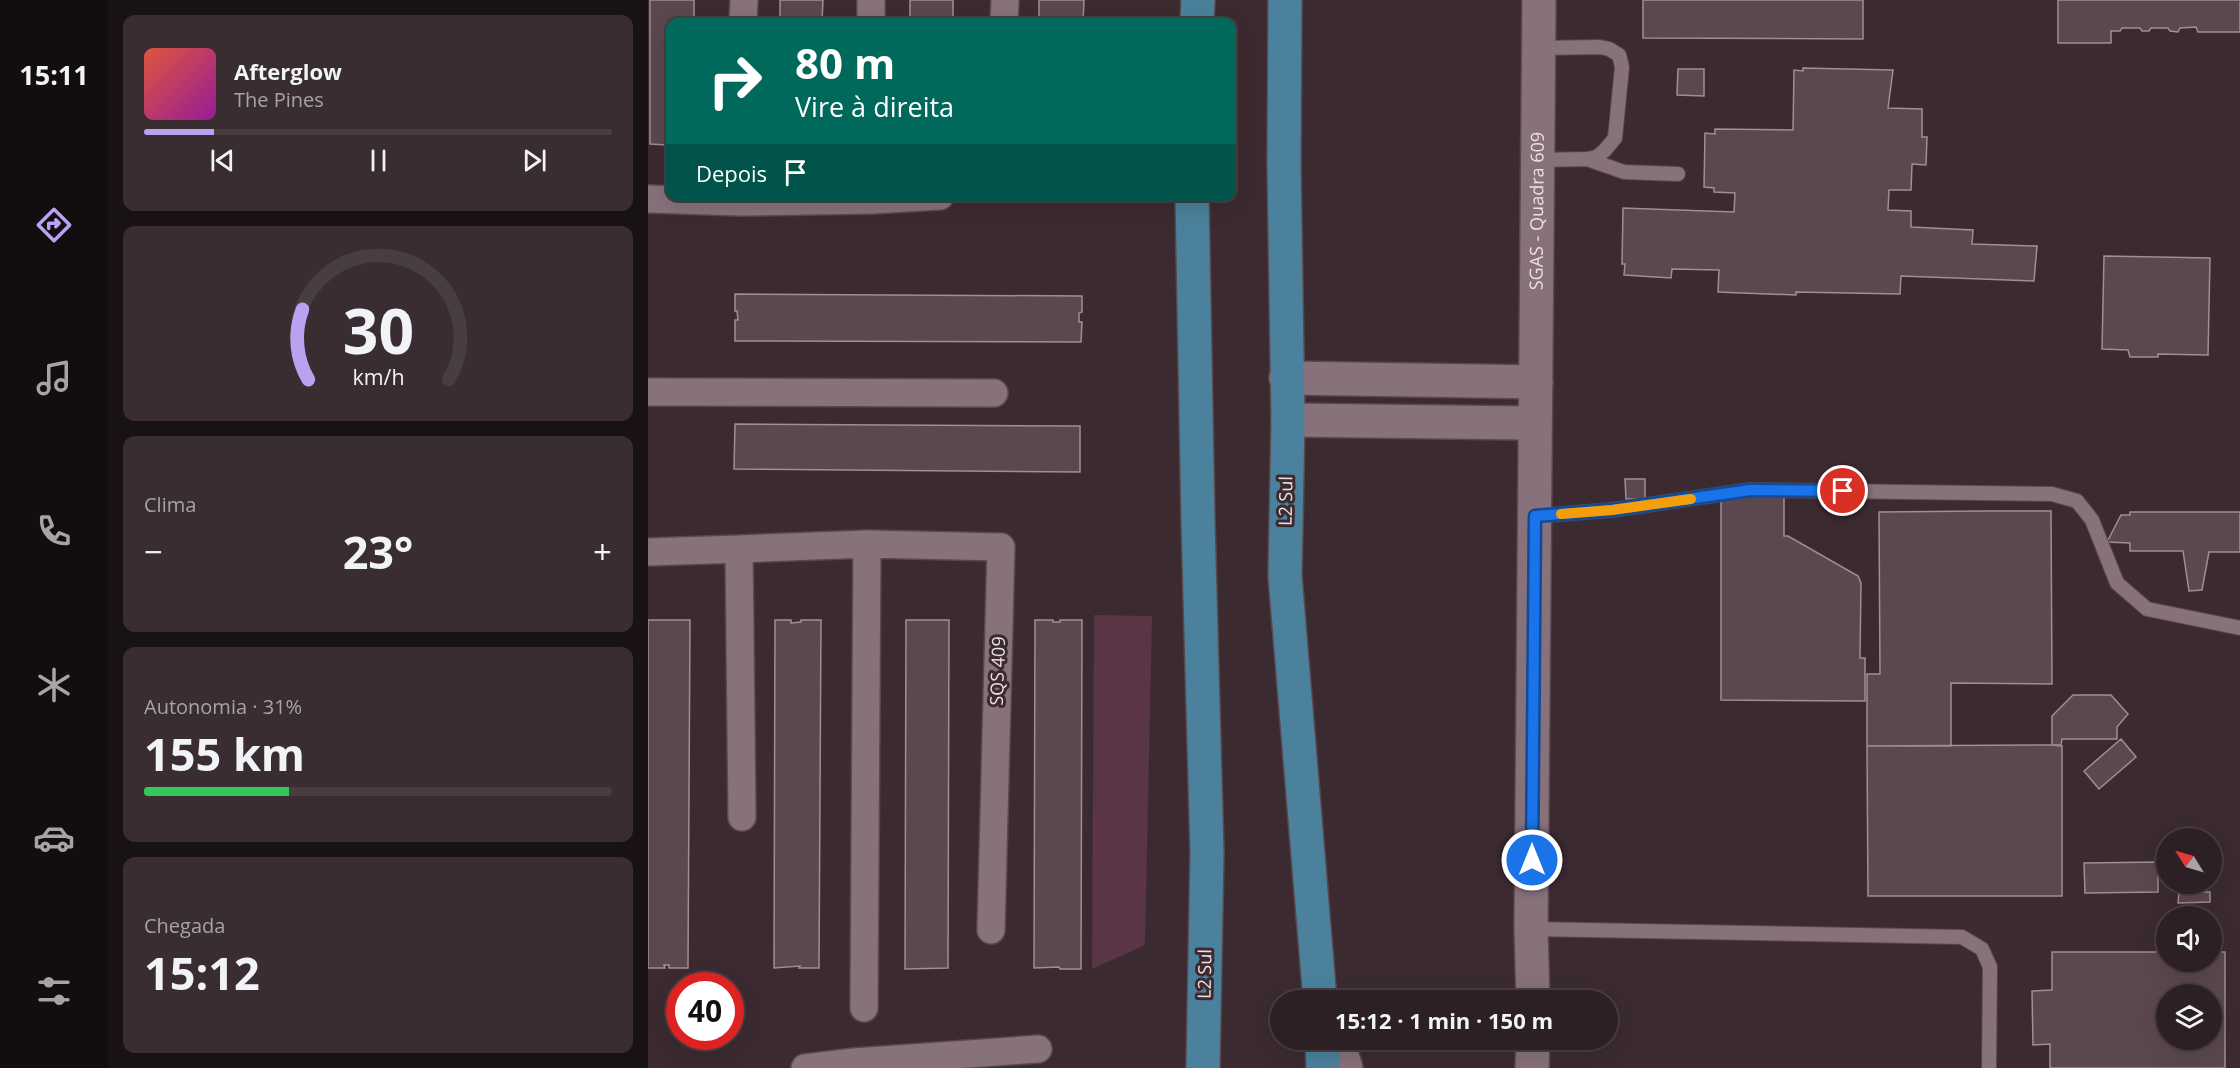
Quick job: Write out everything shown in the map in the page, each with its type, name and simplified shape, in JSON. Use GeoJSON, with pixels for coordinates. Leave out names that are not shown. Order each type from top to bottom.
{"type":"FeatureCollection","features":[{"type":"Feature","properties":{"kind":"main road"},"geometry":{"type":"LineString","coordinates":[[1197,18],[1198,0]]}},
{"type":"Feature","properties":{"kind":"main road","name":"L2 Sul"},"geometry":{"type":"LineString","coordinates":[[1285,0],[1284,164],[1288,420],[1285,576],[1321,990]]}},
{"type":"Feature","properties":{"kind":"main road","name":"L2 Sul"},"geometry":{"type":"LineString","coordinates":[[1192,201],[1207,852],[1203,1068]]}},
{"type":"Feature","properties":{"kind":"main road"},"geometry":{"type":"LineString","coordinates":[[1322,1050],[1323,1068]]}},
{"type":"Feature","properties":{"kind":"street"},"geometry":{"type":"LineString","coordinates":[[743,18],[744,0]]}},
{"type":"Feature","properties":{"kind":"street"},"geometry":{"type":"LineString","coordinates":[[871,0],[871,18]]}},
{"type":"Feature","properties":{"kind":"street"},"geometry":{"type":"LineString","coordinates":[[1004,18],[1005,0]]}},
{"type":"Feature","properties":{"kind":"street","name":"SGAS - Quadra 609"},"geometry":{"type":"LineString","coordinates":[[1533,990],[1539,0]]}},
{"type":"Feature","properties":{"kind":"street"},"geometry":{"type":"LineString","coordinates":[[648,200],[666,200]]}},
{"type":"Feature","properties":{"kind":"street"},"geometry":{"type":"LineString","coordinates":[[1286,378],[1536,382]]}},
{"type":"Feature","properties":{"kind":"street"},"geometry":{"type":"LineString","coordinates":[[648,392],[994,393]]}},
{"type":"Feature","properties":{"kind":"street"},"geometry":{"type":"LineString","coordinates":[[1288,420],[1535,423]]}},
{"type":"Feature","properties":{"kind":"street"},"geometry":{"type":"LineString","coordinates":[[864,1008],[867,544]]}},
{"type":"Feature","properties":{"kind":"street","name":"SQS 409"},"geometry":{"type":"LineString","coordinates":[[648,552],[867,544],[1001,546],[991,930]]}},
{"type":"Feature","properties":{"kind":"street"},"geometry":{"type":"LineString","coordinates":[[739,549],[742,817]]}},
{"type":"Feature","properties":{"kind":"street"},"geometry":{"type":"LineString","coordinates":[[805,1068],[854,1062],[1038,1049]]}},
{"type":"Feature","properties":{"kind":"street"},"geometry":{"type":"LineString","coordinates":[[1340,1050],[1346,1068]]}},
{"type":"Feature","properties":{"kind":"street"},"geometry":{"type":"LineString","coordinates":[[1533,1050],[1533,1068]]}},
{"type":"Feature","properties":{"kind":"lane"},"geometry":{"type":"LineString","coordinates":[[1538,159],[1597,157],[1615,138],[1622,67],[1619,56],[1609,49],[1600,47],[1539,48]]}},
{"type":"Feature","properties":{"kind":"lane"},"geometry":{"type":"LineString","coordinates":[[1587,159],[1624,172],[1678,174]]}},
{"type":"Feature","properties":{"kind":"lane"},"geometry":{"type":"LineString","coordinates":[[1535,516],[1612,510],[1750,490],[2052,494],[2076,501],[2092,520],[2117,583],[2147,609],[2240,628]]}},
{"type":"Feature","properties":{"kind":"lane"},"geometry":{"type":"LineString","coordinates":[[1532,929],[1962,937],[1982,949],[1990,966],[1989,1068]]}},
{"type":"Feature","properties":{"kind":"shaded area"},"geometry":{"type":"Polygon","coordinates":[[[1094,615],[1152,616],[1145,945],[1092,969],[1094,615]]]}},
{"type":"Feature","properties":{"kind":"building"},"geometry":{"type":"Polygon","coordinates":[[[650,0],[694,0],[694,18],[666,18],[666,145],[650,144],[650,0]]]}},
{"type":"Feature","properties":{"kind":"building"},"geometry":{"type":"Polygon","coordinates":[[[780,0],[823,0],[822,18],[780,18],[780,0]]]}},
{"type":"Feature","properties":{"kind":"building"},"geometry":{"type":"Polygon","coordinates":[[[910,0],[953,0],[953,18],[910,18],[910,0]]]}},
{"type":"Feature","properties":{"kind":"building"},"geometry":{"type":"Polygon","coordinates":[[[1039,0],[1084,0],[1083,18],[1039,18],[1039,0]]]}},
{"type":"Feature","properties":{"kind":"building"},"geometry":{"type":"Polygon","coordinates":[[[1643,0],[1863,0],[1863,39],[1643,38],[1643,0]]]}},
{"type":"Feature","properties":{"kind":"building"},"geometry":{"type":"Polygon","coordinates":[[[2058,0],[2240,0],[2240,32],[2198,32],[2196,27],[2180,28],[2178,32],[2170,31],[2168,28],[2151,28],[2149,31],[2142,31],[2140,28],[2122,28],[2120,31],[2111,31],[2111,43],[2058,43],[2058,0]]]}},
{"type":"Feature","properties":{"kind":"building"},"geometry":{"type":"Polygon","coordinates":[[[1803,68],[1893,70],[1888,108],[1922,109],[1922,137],[1927,137],[1926,165],[1912,164],[1911,190],[1889,190],[1888,210],[1911,211],[1911,227],[1973,230],[1972,244],[2037,246],[2034,281],[1901,276],[1900,294],[1796,292],[1796,295],[1718,292],[1719,270],[1672,269],[1671,278],[1624,275],[1625,264],[1622,264],[1623,208],[1734,212],[1735,193],[1714,192],[1714,188],[1704,187],[1705,133],[1715,134],[1715,129],[1793,130],[1794,70],[1803,71],[1803,68]]]}},
{"type":"Feature","properties":{"kind":"building"},"geometry":{"type":"Polygon","coordinates":[[[1678,69],[1704,69],[1704,96],[1677,95],[1678,69]]]}},
{"type":"Feature","properties":{"kind":"building"},"geometry":{"type":"Polygon","coordinates":[[[2104,256],[2210,258],[2208,355],[2158,354],[2158,357],[2130,357],[2128,350],[2102,349],[2104,256]]]}},
{"type":"Feature","properties":{"kind":"building"},"geometry":{"type":"Polygon","coordinates":[[[735,294],[1082,296],[1082,312],[1079,313],[1079,322],[1082,322],[1081,342],[735,341],[735,320],[738,320],[737,311],[735,311],[735,294]]]}},
{"type":"Feature","properties":{"kind":"building"},"geometry":{"type":"Polygon","coordinates":[[[735,424],[1080,426],[1080,472],[734,469],[735,424]]]}},
{"type":"Feature","properties":{"kind":"building"},"geometry":{"type":"Polygon","coordinates":[[[1625,479],[1645,479],[1645,499],[1626,499],[1625,479]]]}},
{"type":"Feature","properties":{"kind":"building"},"geometry":{"type":"Polygon","coordinates":[[[1721,496],[1784,496],[1784,536],[1788,536],[1858,576],[1861,583],[1860,658],[1865,658],[1865,701],[1721,700],[1721,496]]]}},
{"type":"Feature","properties":{"kind":"building"},"geometry":{"type":"Polygon","coordinates":[[[2051,511],[2052,684],[1951,683],[1951,746],[1867,746],[1867,674],[1880,674],[1879,512],[2051,511]]]}},
{"type":"Feature","properties":{"kind":"building"},"geometry":{"type":"Polygon","coordinates":[[[2130,512],[2240,512],[2240,552],[2209,552],[2202,590],[2189,591],[2183,551],[2130,551],[2130,543],[2107,542],[2121,515],[2130,515],[2130,512]]]}},
{"type":"Feature","properties":{"kind":"building"},"geometry":{"type":"Polygon","coordinates":[[[648,620],[690,620],[688,968],[669,968],[669,965],[664,965],[665,968],[648,968],[648,620]]]}},
{"type":"Feature","properties":{"kind":"building"},"geometry":{"type":"Polygon","coordinates":[[[775,620],[791,620],[791,623],[801,622],[801,620],[821,620],[819,968],[799,968],[800,966],[774,968],[775,620]]]}},
{"type":"Feature","properties":{"kind":"building"},"geometry":{"type":"Polygon","coordinates":[[[906,620],[949,620],[948,968],[905,969],[906,620]]]}},
{"type":"Feature","properties":{"kind":"building"},"geometry":{"type":"Polygon","coordinates":[[[1035,620],[1060,622],[1060,620],[1082,620],[1081,969],[1034,968],[1035,620]]]}},
{"type":"Feature","properties":{"kind":"building"},"geometry":{"type":"Polygon","coordinates":[[[2073,695],[2111,695],[2128,714],[2117,727],[2117,739],[2062,739],[2061,745],[2052,745],[2052,716],[2073,695]]]}},
{"type":"Feature","properties":{"kind":"building"},"geometry":{"type":"Polygon","coordinates":[[[2121,739],[2136,757],[2099,789],[2084,771],[2121,739]]]}},
{"type":"Feature","properties":{"kind":"building"},"geometry":{"type":"Polygon","coordinates":[[[1867,746],[2062,746],[2062,896],[1868,896],[1867,746]]]}},
{"type":"Feature","properties":{"kind":"building"},"geometry":{"type":"Polygon","coordinates":[[[2156,862],[2156,892],[2085,893],[2084,863],[2156,862]]]}},
{"type":"Feature","properties":{"kind":"building"},"geometry":{"type":"Polygon","coordinates":[[[2179,894],[2210,894],[2210,902],[2178,903],[2179,894]]]}},
{"type":"Feature","properties":{"kind":"building"},"geometry":{"type":"Polygon","coordinates":[[[2052,952],[2156,952],[2156,972],[2222,972],[2222,952],[2225,952],[2225,1068],[2050,1068],[2050,1044],[2033,1045],[2032,991],[2052,990],[2052,952]]]}},
{"type":"Feature","properties":{"kind":"slow traffic"},"geometry":{"type":"LineString","coordinates":[[1561,514],[1612,510],[1691,499]]}},
{"type":"Feature","properties":{"kind":"route"},"geometry":{"type":"LineString","coordinates":[[1532,860],[1535,516],[1612,510],[1750,490],[1843,491]]}}]}
